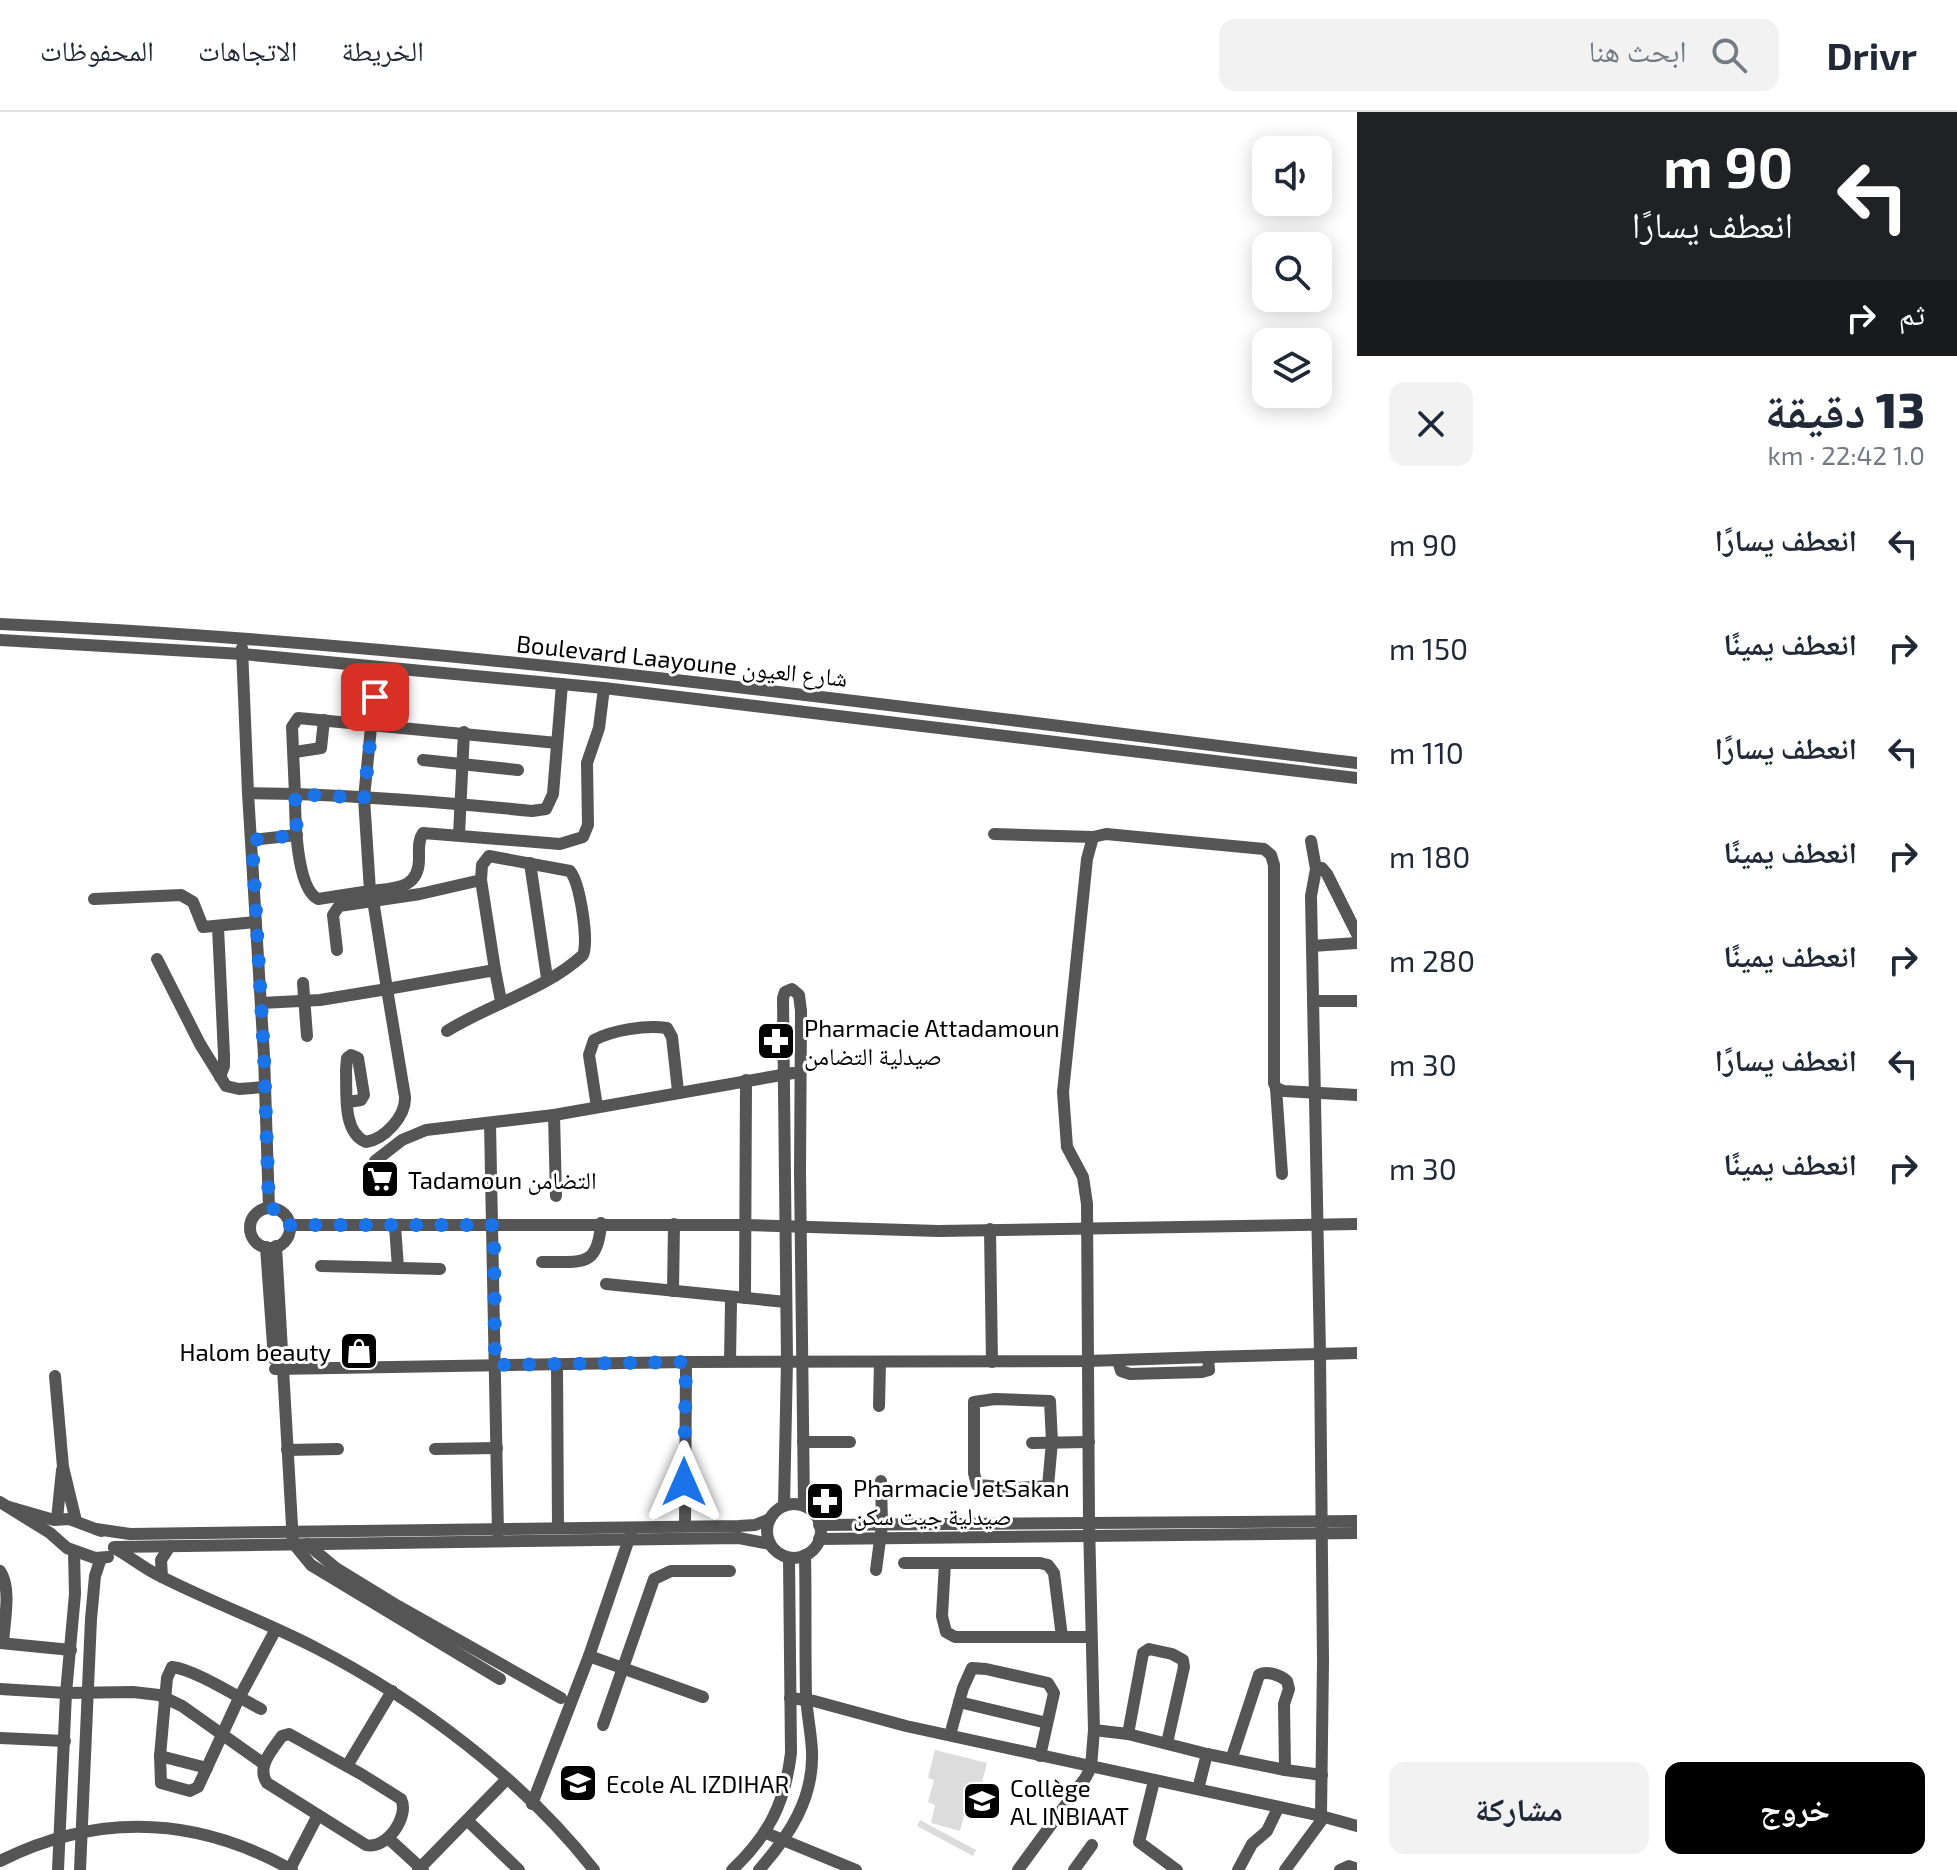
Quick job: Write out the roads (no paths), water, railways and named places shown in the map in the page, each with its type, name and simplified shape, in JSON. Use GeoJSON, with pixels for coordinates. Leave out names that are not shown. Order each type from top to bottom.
{"type":"FeatureCollection","features":[{"type":"Feature","properties":{"kind":"street","name":"Boulevard Laayoune شارع العيون"},"geometry":{"type":"LineString","coordinates":[[0,624],[243,637],[651,676],[1357,763]]}},
{"type":"Feature","properties":{"kind":"street"},"geometry":{"type":"LineString","coordinates":[[243,637],[269,1208]]}},
{"type":"Feature","properties":{"kind":"street","name":"Boulevard Laayoune شارع العيون"},"geometry":{"type":"LineString","coordinates":[[0,640],[242,654],[604,688],[1357,778]]}},
{"type":"Feature","properties":{"kind":"street"},"geometry":{"type":"LineString","coordinates":[[348,1102],[353,1132],[366,1142],[382,1135],[398,1119],[404,1109],[405,1097],[371,896],[364,798],[377,667]]}},
{"type":"Feature","properties":{"kind":"street"},"geometry":{"type":"LineString","coordinates":[[248,793],[532,811],[546,809],[553,794],[562,684]]}},
{"type":"Feature","properties":{"kind":"street"},"geometry":{"type":"LineString","coordinates":[[337,950],[334,910],[416,879],[423,833],[560,844],[583,837],[588,825],[587,763],[599,728],[604,688]]}},
{"type":"Feature","properties":{"kind":"street"},"geometry":{"type":"LineString","coordinates":[[481,880],[371,896],[318,899],[310,895],[305,885],[297,835],[292,727],[295,719],[464,732],[557,743]]}},
{"type":"Feature","properties":{"kind":"street"},"geometry":{"type":"LineString","coordinates":[[295,752],[321,748],[324,720]]}},
{"type":"Feature","properties":{"kind":"street"},"geometry":{"type":"LineString","coordinates":[[459,835],[464,732]]}},
{"type":"Feature","properties":{"kind":"street"},"geometry":{"type":"LineString","coordinates":[[423,760],[518,770]]}},
{"type":"Feature","properties":{"kind":"street"},"geometry":{"type":"LineString","coordinates":[[994,834],[1122,835],[1264,849],[1271,855],[1274,865],[1274,1074],[1282,1174]]}},
{"type":"Feature","properties":{"kind":"street"},"geometry":{"type":"LineString","coordinates":[[252,840],[297,835]]}},
{"type":"Feature","properties":{"kind":"street"},"geometry":{"type":"LineString","coordinates":[[1018,1870],[1086,1777],[1091,1767],[1094,1730],[1087,1204],[1083,1177],[1067,1147],[1063,1092],[1087,859],[1093,837]]}},
{"type":"Feature","properties":{"kind":"street"},"geometry":{"type":"LineString","coordinates":[[1285,1870],[1322,1816],[1320,1354],[1311,896],[1316,869],[1311,841]]}},
{"type":"Feature","properties":{"kind":"street"},"geometry":{"type":"LineString","coordinates":[[447,1031],[501,1001],[522,994],[583,955],[584,929],[573,874],[564,868],[504,857],[487,857],[482,865],[481,880],[501,1001]]}},
{"type":"Feature","properties":{"kind":"street"},"geometry":{"type":"LineString","coordinates":[[530,863],[547,978]]}},
{"type":"Feature","properties":{"kind":"street"},"geometry":{"type":"LineString","coordinates":[[1316,869],[1322,868],[1327,874],[1357,934]]}},
{"type":"Feature","properties":{"kind":"street"},"geometry":{"type":"LineString","coordinates":[[94,899],[186,896],[195,906],[203,927],[256,922]]}},
{"type":"Feature","properties":{"kind":"street"},"geometry":{"type":"LineString","coordinates":[[218,927],[224,1055],[220,1077]]}},
{"type":"Feature","properties":{"kind":"street"},"geometry":{"type":"LineString","coordinates":[[1312,946],[1357,943]]}},
{"type":"Feature","properties":{"kind":"street"},"geometry":{"type":"LineString","coordinates":[[157,959],[200,1044],[228,1088],[265,1087]]}},
{"type":"Feature","properties":{"kind":"street"},"geometry":{"type":"LineString","coordinates":[[261,1003],[304,1001],[495,970]]}},
{"type":"Feature","properties":{"kind":"street"},"geometry":{"type":"LineString","coordinates":[[303,983],[307,1036]]}},
{"type":"Feature","properties":{"kind":"street"},"geometry":{"type":"LineString","coordinates":[[784,1506],[787,1361],[783,998],[785,992],[792,989],[797,991],[801,1003],[804,1506]]}},
{"type":"Feature","properties":{"kind":"street"},"geometry":{"type":"LineString","coordinates":[[1313,1001],[1357,1001]]}},
{"type":"Feature","properties":{"kind":"street"},"geometry":{"type":"LineString","coordinates":[[597,1107],[589,1049],[594,1040],[611,1034],[667,1028],[672,1037],[678,1091]]}},
{"type":"Feature","properties":{"kind":"street"},"geometry":{"type":"LineString","coordinates":[[375,1161],[402,1140],[426,1130],[554,1115],[678,1091],[800,1073]]}},
{"type":"Feature","properties":{"kind":"street"},"geometry":{"type":"LineString","coordinates":[[745,1298],[746,1080]]}},
{"type":"Feature","properties":{"kind":"street"},"geometry":{"type":"LineString","coordinates":[[1276,1088],[1314,1094],[1357,1095]]}},
{"type":"Feature","properties":{"kind":"street"},"geometry":{"type":"LineString","coordinates":[[554,1115],[556,1196]]}},
{"type":"Feature","properties":{"kind":"street"},"geometry":{"type":"LineString","coordinates":[[490,1123],[498,1534]]}},
{"type":"Feature","properties":{"kind":"street"},"geometry":{"type":"LineString","coordinates":[[786,1171],[800,1172]]}},
{"type":"Feature","properties":{"kind":"street"},"geometry":{"type":"LineString","coordinates":[[269,1208],[281,1211],[289,1225],[287,1236],[271,1247],[252,1238],[250,1222],[254,1215],[269,1208]]}},
{"type":"Feature","properties":{"kind":"street"},"geometry":{"type":"LineString","coordinates":[[289,1225],[601,1223],[801,1225],[903,1231],[1357,1224]]}},
{"type":"Feature","properties":{"kind":"street"},"geometry":{"type":"LineString","coordinates":[[542,1262],[567,1262],[590,1257],[599,1248],[601,1223]]}},
{"type":"Feature","properties":{"kind":"street"},"geometry":{"type":"LineString","coordinates":[[673,1291],[674,1224]]}},
{"type":"Feature","properties":{"kind":"street"},"geometry":{"type":"LineString","coordinates":[[395,1226],[398,1268]]}},
{"type":"Feature","properties":{"kind":"street"},"geometry":{"type":"LineString","coordinates":[[990,1229],[992,1362]]}},
{"type":"Feature","properties":{"kind":"street"},"geometry":{"type":"LineString","coordinates":[[271,1247],[289,1537],[311,1565],[500,1679]]}},
{"type":"Feature","properties":{"kind":"street"},"geometry":{"type":"LineString","coordinates":[[321,1266],[440,1269]]}},
{"type":"Feature","properties":{"kind":"street"},"geometry":{"type":"LineString","coordinates":[[606,1284],[786,1302]]}},
{"type":"Feature","properties":{"kind":"street"},"geometry":{"type":"LineString","coordinates":[[730,1361],[731,1302]]}},
{"type":"Feature","properties":{"kind":"street"},"geometry":{"type":"LineString","coordinates":[[279,1369],[730,1361],[1118,1360],[1121,1371],[1125,1373],[1189,1373],[1209,1370],[1208,1357],[1357,1353]]}},
{"type":"Feature","properties":{"kind":"street"},"geometry":{"type":"LineString","coordinates":[[685,1526],[686,1362]]}},
{"type":"Feature","properties":{"kind":"street"},"geometry":{"type":"LineString","coordinates":[[879,1406],[880,1362]]}},
{"type":"Feature","properties":{"kind":"street"},"geometry":{"type":"LineString","coordinates":[[557,1364],[558,1527]]}},
{"type":"Feature","properties":{"kind":"street"},"geometry":{"type":"LineString","coordinates":[[279,1369],[287,1450],[289,1537]]}},
{"type":"Feature","properties":{"kind":"street"},"geometry":{"type":"LineString","coordinates":[[55,1376],[63,1467],[76,1521]]}},
{"type":"Feature","properties":{"kind":"street"},"geometry":{"type":"LineString","coordinates":[[995,1399],[1049,1400],[1052,1442],[1048,1486],[979,1486],[974,1473],[974,1402],[995,1399]]}},
{"type":"Feature","properties":{"kind":"street"},"geometry":{"type":"LineString","coordinates":[[803,1442],[850,1442]]}},
{"type":"Feature","properties":{"kind":"street"},"geometry":{"type":"LineString","coordinates":[[1032,1443],[1089,1442]]}},
{"type":"Feature","properties":{"kind":"street"},"geometry":{"type":"LineString","coordinates":[[435,1449],[497,1448]]}},
{"type":"Feature","properties":{"kind":"street"},"geometry":{"type":"LineString","coordinates":[[287,1450],[338,1449]]}},
{"type":"Feature","properties":{"kind":"street"},"geometry":{"type":"LineString","coordinates":[[63,1467],[54,1524],[57,1542],[74,1552],[110,1552],[289,1537],[307,1544],[336,1568],[398,1606],[561,1698]]}},
{"type":"Feature","properties":{"kind":"street"},"geometry":{"type":"LineString","coordinates":[[876,1570],[881,1532],[881,1481]]}},
{"type":"Feature","properties":{"kind":"street"},"geometry":{"type":"LineString","coordinates":[[4,1505],[54,1524],[76,1521],[96,1529],[130,1534],[289,1537],[631,1533],[685,1526],[747,1526],[770,1519],[784,1506],[804,1506],[816,1517],[819,1525],[819,1539],[814,1549],[805,1555],[789,1558],[775,1551],[770,1544],[767,1528],[770,1519]]}},
{"type":"Feature","properties":{"kind":"street"},"geometry":{"type":"LineString","coordinates":[[819,1539],[881,1532],[1320,1527],[1357,1521]]}},
{"type":"Feature","properties":{"kind":"street"},"geometry":{"type":"LineString","coordinates":[[819,1525],[881,1532]]}},
{"type":"Feature","properties":{"kind":"street"},"geometry":{"type":"LineString","coordinates":[[307,1544],[498,1534],[558,1527],[739,1538],[770,1544]]}},
{"type":"Feature","properties":{"kind":"street"},"geometry":{"type":"LineString","coordinates":[[1320,1527],[1357,1533]]}},
{"type":"Feature","properties":{"kind":"street"},"geometry":{"type":"LineString","coordinates":[[80,1870],[93,1595],[110,1552],[111,1540],[96,1529]]}},
{"type":"Feature","properties":{"kind":"street"},"geometry":{"type":"LineString","coordinates":[[532,1804],[589,1656],[631,1533]]}},
{"type":"Feature","properties":{"kind":"street"},"geometry":{"type":"LineString","coordinates":[[157,1574],[170,1546]]}},
{"type":"Feature","properties":{"kind":"street"},"geometry":{"type":"LineString","coordinates":[[58,1870],[66,1693],[75,1594],[74,1552]]}},
{"type":"Feature","properties":{"kind":"street"},"geometry":{"type":"LineString","coordinates":[[110,1552],[315,1647],[392,1691],[506,1780],[594,1870]]}},
{"type":"Feature","properties":{"kind":"street"},"geometry":{"type":"LineString","coordinates":[[744,1858],[758,1870],[784,1841],[795,1824],[809,1782],[812,1753],[806,1700],[805,1555]]}},
{"type":"Feature","properties":{"kind":"street"},"geometry":{"type":"LineString","coordinates":[[732,1870],[766,1833],[788,1775],[789,1558]]}},
{"type":"Feature","properties":{"kind":"street"},"geometry":{"type":"LineString","coordinates":[[904,1563],[1048,1565],[1054,1573],[1062,1637]]}},
{"type":"Feature","properties":{"kind":"street"},"geometry":{"type":"LineString","coordinates":[[945,1563],[942,1616],[946,1632],[955,1637],[1091,1637]]}},
{"type":"Feature","properties":{"kind":"street"},"geometry":{"type":"LineString","coordinates":[[0,1571],[5,1578],[6,1590],[1,1643],[71,1650]]}},
{"type":"Feature","properties":{"kind":"street"},"geometry":{"type":"LineString","coordinates":[[603,1725],[654,1579],[661,1573],[671,1571],[730,1571]]}},
{"type":"Feature","properties":{"kind":"street"},"geometry":{"type":"LineString","coordinates":[[261,1709],[239,1698],[174,1666],[168,1673],[160,1781],[166,1786],[194,1790],[201,1783],[239,1698],[276,1629]]}},
{"type":"Feature","properties":{"kind":"street"},"geometry":{"type":"LineString","coordinates":[[1128,1734],[1143,1653],[1149,1649],[1172,1654],[1183,1660],[1184,1667],[1167,1743]]}},
{"type":"Feature","properties":{"kind":"street"},"geometry":{"type":"LineString","coordinates":[[589,1656],[703,1697]]}},
{"type":"Feature","properties":{"kind":"street"},"geometry":{"type":"LineString","coordinates":[[950,1735],[972,1668],[1009,1674],[1051,1686],[1054,1698],[1040,1756]]}},
{"type":"Feature","properties":{"kind":"street"},"geometry":{"type":"LineString","coordinates":[[1232,1757],[1259,1675],[1279,1676],[1287,1681],[1289,1689],[1284,1704],[1285,1770]]}},
{"type":"Feature","properties":{"kind":"street"},"geometry":{"type":"LineString","coordinates":[[0,1689],[66,1693],[133,1692],[166,1698],[264,1764]]}},
{"type":"Feature","properties":{"kind":"street"},"geometry":{"type":"LineString","coordinates":[[347,1766],[392,1691]]}},
{"type":"Feature","properties":{"kind":"street"},"geometry":{"type":"LineString","coordinates":[[790,1698],[1357,1826]]}},
{"type":"Feature","properties":{"kind":"street"},"geometry":{"type":"LineString","coordinates":[[959,1702],[1047,1723]]}},
{"type":"Feature","properties":{"kind":"street"},"geometry":{"type":"LineString","coordinates":[[1094,1730],[1128,1734],[1207,1754],[1322,1775]]}},
{"type":"Feature","properties":{"kind":"street"},"geometry":{"type":"LineString","coordinates":[[289,1734],[347,1766],[404,1803],[402,1817],[388,1838],[377,1846],[366,1845],[267,1783],[263,1776],[264,1764],[282,1736],[289,1734]]}},
{"type":"Feature","properties":{"kind":"street"},"geometry":{"type":"LineString","coordinates":[[0,1738],[65,1741]]}},
{"type":"Feature","properties":{"kind":"street"},"geometry":{"type":"LineString","coordinates":[[1198,1789],[1207,1754]]}},
{"type":"Feature","properties":{"kind":"street"},"geometry":{"type":"LineString","coordinates":[[160,1756],[207,1768]]}},
{"type":"Feature","properties":{"kind":"street"},"geometry":{"type":"LineString","coordinates":[[388,1838],[420,1869],[506,1780]]}},
{"type":"Feature","properties":{"kind":"street"},"geometry":{"type":"LineString","coordinates":[[1154,1781],[1139,1842],[1177,1870]]}},
{"type":"Feature","properties":{"kind":"street"},"geometry":{"type":"LineString","coordinates":[[1238,1870],[1252,1844],[1267,1831],[1278,1808]]}},
{"type":"Feature","properties":{"kind":"street"},"geometry":{"type":"LineString","coordinates":[[0,1861],[81,1832],[142,1827],[204,1833],[291,1870],[318,1815]]}},
{"type":"Feature","properties":{"kind":"street"},"geometry":{"type":"LineString","coordinates":[[468,1821],[519,1870]]}},
{"type":"Feature","properties":{"kind":"street"},"geometry":{"type":"LineString","coordinates":[[766,1833],[856,1870]]}},
{"type":"Feature","properties":{"kind":"street"},"geometry":{"type":"LineString","coordinates":[[1074,1870],[1092,1845]]}},
{"type":"Feature","properties":{"kind":"street"},"geometry":{"type":"LineString","coordinates":[[1340,1870],[1349,1866],[1357,1869]]}},
{"type":"Feature","properties":{"kind":"place","name":"Pharmacie Attadamoun صيدلية التضامن"},"geometry":{"type":"Point","coordinates":[776,1041]}},
{"type":"Feature","properties":{"kind":"place","name":"Tadamoun التضامن"},"geometry":{"type":"Point","coordinates":[380,1179]}},
{"type":"Feature","properties":{"kind":"place","name":"Halom beauty"},"geometry":{"type":"Point","coordinates":[359,1351]}},
{"type":"Feature","properties":{"kind":"place","name":"Pharmacie JetSakan صيدلية جيت سكن"},"geometry":{"type":"Point","coordinates":[825,1501]}},
{"type":"Feature","properties":{"kind":"place","name":"Ecole AL IZDIHAR"},"geometry":{"type":"Point","coordinates":[578,1783]}},
{"type":"Feature","properties":{"kind":"place","name":"Collège AL INBIAAT"},"geometry":{"type":"Point","coordinates":[982,1801]}}]}
